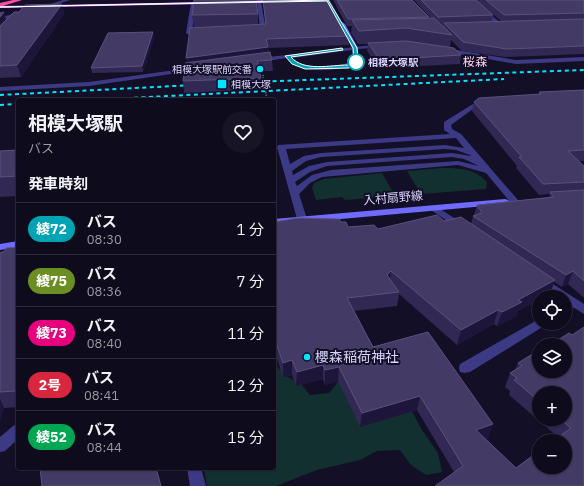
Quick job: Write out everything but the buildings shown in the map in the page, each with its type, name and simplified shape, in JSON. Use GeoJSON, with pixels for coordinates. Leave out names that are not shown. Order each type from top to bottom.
{"type":"FeatureCollection","features":[{"type":"Feature","properties":{"kind":"highway"},"geometry":{"type":"LineString","coordinates":[[0,6],[19,0]]}},
{"type":"Feature","properties":{"kind":"main road"},"geometry":{"type":"LineString","coordinates":[[240,1],[280,1]]}},
{"type":"Feature","properties":{"kind":"main road"},"geometry":{"type":"LineString","coordinates":[[0,6],[208,2]]}},
{"type":"Feature","properties":{"kind":"street"},"geometry":{"type":"LineString","coordinates":[[0,19],[68,0]]}},
{"type":"Feature","properties":{"kind":"street"},"geometry":{"type":"LineString","coordinates":[[472,0],[501,26]]}},
{"type":"Feature","properties":{"kind":"street"},"geometry":{"type":"LineString","coordinates":[[248,32],[263,31],[259,2]]}},
{"type":"Feature","properties":{"kind":"street"},"geometry":{"type":"LineString","coordinates":[[193,3],[189,33],[196,33]]}},
{"type":"Feature","properties":{"kind":"street"},"geometry":{"type":"LineString","coordinates":[[13,22],[21,13]]}},
{"type":"Feature","properties":{"kind":"street"},"geometry":{"type":"LineString","coordinates":[[288,56],[294,63],[305,67],[349,66],[356,62],[355,48],[348,30],[339,18]]}},
{"type":"Feature","properties":{"kind":"street"},"geometry":{"type":"LineString","coordinates":[[494,26],[509,25]]}},
{"type":"Feature","properties":{"kind":"street"},"geometry":{"type":"LineString","coordinates":[[449,43],[459,53]]}},
{"type":"Feature","properties":{"kind":"street"},"geometry":{"type":"LineString","coordinates":[[255,61],[355,48],[390,46]]}},
{"type":"Feature","properties":{"kind":"street"},"geometry":{"type":"LineString","coordinates":[[436,49],[516,62],[584,59]]}},
{"type":"Feature","properties":{"kind":"street"},"geometry":{"type":"LineString","coordinates":[[0,89],[89,84],[201,69]]}},
{"type":"Feature","properties":{"kind":"street"},"geometry":{"type":"LineString","coordinates":[[489,173],[458,136],[448,130],[447,124],[476,105],[490,101]]}},
{"type":"Feature","properties":{"kind":"street"},"geometry":{"type":"LineString","coordinates":[[302,219],[288,170],[278,148],[458,136]]}},
{"type":"Feature","properties":{"kind":"street"},"geometry":{"type":"LineString","coordinates":[[288,170],[295,162],[321,155],[445,147],[457,148],[473,154]]}},
{"type":"Feature","properties":{"kind":"street"},"geometry":{"type":"LineString","coordinates":[[291,181],[312,166],[327,164],[452,155],[466,157],[480,163]]}},
{"type":"Feature","properties":{"kind":"street"},"geometry":{"type":"LineString","coordinates":[[294,193],[305,181],[316,175],[331,173],[458,163],[475,167],[489,173]]}},
{"type":"Feature","properties":{"kind":"street","name":"入村扇野線"},"geometry":{"type":"LineString","coordinates":[[276,222],[518,201],[489,173]]}},
{"type":"Feature","properties":{"kind":"street"},"geometry":{"type":"LineString","coordinates":[[434,208],[469,231]]}},
{"type":"Feature","properties":{"kind":"street"},"geometry":{"type":"LineString","coordinates":[[0,247],[16,244]]}},
{"type":"Feature","properties":{"kind":"street"},"geometry":{"type":"LineString","coordinates":[[533,275],[553,290]]}},
{"type":"Feature","properties":{"kind":"street"},"geometry":{"type":"LineString","coordinates":[[572,304],[584,310]]}},
{"type":"Feature","properties":{"kind":"street"},"geometry":{"type":"LineString","coordinates":[[465,368],[532,328]]}},
{"type":"Feature","properties":{"kind":"street"},"geometry":{"type":"LineString","coordinates":[[0,446],[16,432]]}},
{"type":"Feature","properties":{"kind":"street"},"geometry":{"type":"LineString","coordinates":[[194,470],[198,486]]}},
{"type":"Feature","properties":{"kind":"path"},"geometry":{"type":"LineString","coordinates":[[263,75],[263,84],[266,98]]}},
{"type":"Feature","properties":{"kind":"green space"},"geometry":{"type":"Polygon","coordinates":[[[443,168],[462,169],[478,174],[487,182],[486,189],[421,194],[407,171],[443,168]]]}},
{"type":"Feature","properties":{"kind":"green space"},"geometry":{"type":"Polygon","coordinates":[[[382,173],[395,196],[345,200],[342,197],[316,200],[312,188],[314,183],[324,179],[382,173]]]}},
{"type":"Feature","properties":{"kind":"green space"},"geometry":{"type":"Polygon","coordinates":[[[276,365],[286,376],[301,384],[310,395],[329,393],[341,375],[407,402],[422,430],[438,453],[442,472],[426,475],[411,465],[400,450],[377,451],[360,460],[317,470],[276,486],[207,486],[204,470],[276,470],[276,365]]]}},
{"type":"Feature","properties":{"kind":"railway"},"geometry":{"type":"LineString","coordinates":[[250,82],[584,70]]}},
{"type":"Feature","properties":{"kind":"railway"},"geometry":{"type":"LineString","coordinates":[[129,98],[504,79]]}},
{"type":"Feature","properties":{"kind":"railway"},"geometry":{"type":"LineString","coordinates":[[0,95],[194,85]]}},
{"type":"Feature","properties":{"kind":"railway"},"geometry":{"type":"LineString","coordinates":[[0,105],[16,104]]}},
{"type":"Feature","properties":{"kind":"bus line","name":"綾72"},"geometry":{"type":"LineString","coordinates":[[0,7],[328,0],[355,48],[356,62],[349,66],[316,68],[305,67],[294,63],[288,56],[342,50]]}},
{"type":"Feature","properties":{"kind":"place","name":"相模大塚駅"},"geometry":{"type":"Point","coordinates":[356,62]}},
{"type":"Feature","properties":{"kind":"place","name":"相模大塚駅前交番"},"geometry":{"type":"Point","coordinates":[260,69]}},
{"type":"Feature","properties":{"kind":"place","name":"相模大塚"},"geometry":{"type":"Point","coordinates":[222,84]}},
{"type":"Feature","properties":{"kind":"place","name":"櫻森稲荷神社"},"geometry":{"type":"Point","coordinates":[307,357]}},
{"type":"Feature","properties":{"kind":"district","name":"桜森"},"geometry":{"type":"Point","coordinates":[475,62]}}]}
